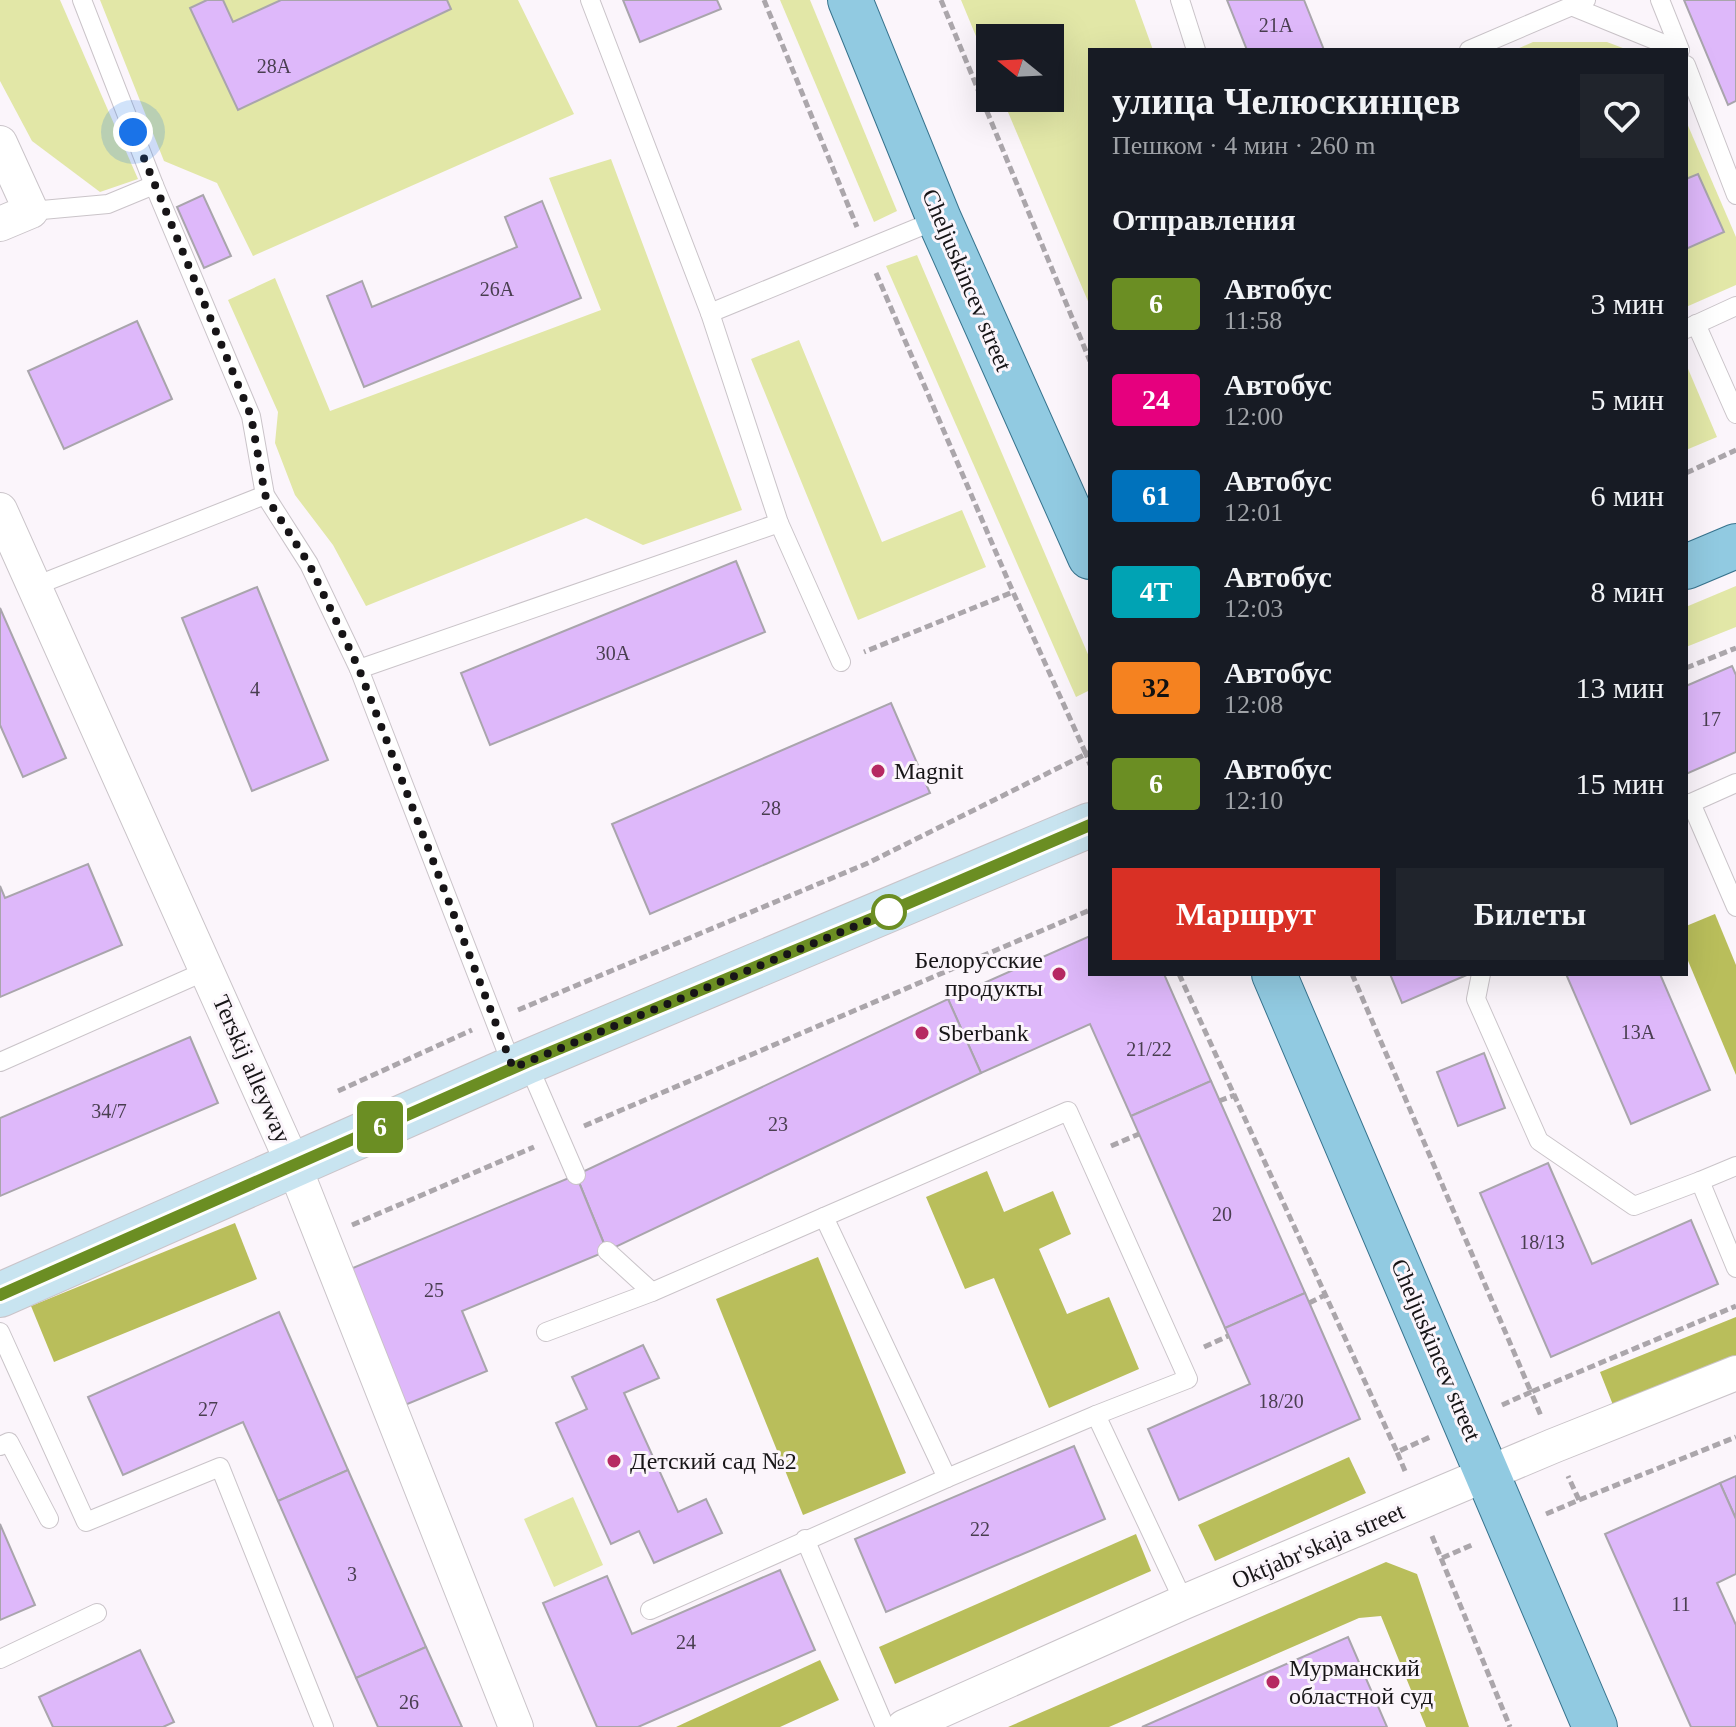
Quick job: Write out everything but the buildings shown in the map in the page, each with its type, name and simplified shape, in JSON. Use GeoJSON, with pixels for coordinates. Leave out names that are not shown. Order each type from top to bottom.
{"type":"FeatureCollection","features":[{"type":"Feature","properties":{"kind":"main road","name":"Cheljuskincev street"},"geometry":{"type":"LineString","coordinates":[[850,0],[939,219],[1088,553]]}},
{"type":"Feature","properties":{"kind":"main road"},"geometry":{"type":"LineString","coordinates":[[1688,566],[1736,546]]}},
{"type":"Feature","properties":{"kind":"main road","name":"Cheljuskincev street"},"geometry":{"type":"LineString","coordinates":[[1275,976],[1595,1727]]}},
{"type":"Feature","properties":{"kind":"street"},"geometry":{"type":"LineString","coordinates":[[0,143],[31,211],[0,224]]}},
{"type":"Feature","properties":{"kind":"street","name":"Terskij alleyway"},"geometry":{"type":"LineString","coordinates":[[0,510],[294,1166],[516,1727]]}},
{"type":"Feature","properties":{"kind":"street"},"geometry":{"type":"LineString","coordinates":[[0,1295],[520,1065],[1088,826]]}},
{"type":"Feature","properties":{"kind":"street","name":"Oktjabr'skaja street"},"geometry":{"type":"LineString","coordinates":[[904,1727],[1184,1602],[1736,1373]]}},
{"type":"Feature","properties":{"kind":"lane"},"geometry":{"type":"LineString","coordinates":[[82,0],[154,185],[251,416],[265,495],[309,564],[359,669],[494,1020],[560,1136],[576,1175]]}},
{"type":"Feature","properties":{"kind":"lane"},"geometry":{"type":"LineString","coordinates":[[590,0],[710,313],[779,523],[841,662]]}},
{"type":"Feature","properties":{"kind":"lane"},"geometry":{"type":"LineString","coordinates":[[1180,0],[1195,48]]}},
{"type":"Feature","properties":{"kind":"lane"},"geometry":{"type":"LineString","coordinates":[[1660,0],[1679,48]]}},
{"type":"Feature","properties":{"kind":"lane"},"geometry":{"type":"LineString","coordinates":[[1474,48],[1579,3],[1676,48]]}},
{"type":"Feature","properties":{"kind":"lane"},"geometry":{"type":"LineString","coordinates":[[1688,70],[1736,195]]}},
{"type":"Feature","properties":{"kind":"lane"},"geometry":{"type":"LineString","coordinates":[[31,211],[108,204],[154,185]]}},
{"type":"Feature","properties":{"kind":"lane"},"geometry":{"type":"LineString","coordinates":[[710,313],[939,219]]}},
{"type":"Feature","properties":{"kind":"lane"},"geometry":{"type":"LineString","coordinates":[[1736,306],[1691,326],[1736,414]]}},
{"type":"Feature","properties":{"kind":"lane"},"geometry":{"type":"LineString","coordinates":[[35,586],[265,495]]}},
{"type":"Feature","properties":{"kind":"lane"},"geometry":{"type":"LineString","coordinates":[[359,669],[779,523]]}},
{"type":"Feature","properties":{"kind":"lane"},"geometry":{"type":"LineString","coordinates":[[1736,783],[1689,805],[1736,907]]}},
{"type":"Feature","properties":{"kind":"lane"},"geometry":{"type":"LineString","coordinates":[[0,1062],[208,970]]}},
{"type":"Feature","properties":{"kind":"lane"},"geometry":{"type":"LineString","coordinates":[[1481,976],[1476,999],[1539,1141],[1634,1206],[1736,1166]]}},
{"type":"Feature","properties":{"kind":"lane"},"geometry":{"type":"LineString","coordinates":[[546,1332],[652,1292],[1068,1111],[1188,1379],[947,1478],[650,1610]]}},
{"type":"Feature","properties":{"kind":"lane"},"geometry":{"type":"LineString","coordinates":[[1700,1181],[1736,1268]]}},
{"type":"Feature","properties":{"kind":"lane"},"geometry":{"type":"LineString","coordinates":[[824,1217],[947,1478]]}},
{"type":"Feature","properties":{"kind":"lane"},"geometry":{"type":"LineString","coordinates":[[607,1251],[652,1292]]}},
{"type":"Feature","properties":{"kind":"lane"},"geometry":{"type":"LineString","coordinates":[[0,1332],[86,1522],[220,1467],[324,1727]]}},
{"type":"Feature","properties":{"kind":"lane"},"geometry":{"type":"LineString","coordinates":[[1096,1415],[1184,1602]]}},
{"type":"Feature","properties":{"kind":"lane"},"geometry":{"type":"LineString","coordinates":[[0,1446],[9,1442],[49,1519]]}},
{"type":"Feature","properties":{"kind":"lane"},"geometry":{"type":"LineString","coordinates":[[805,1539],[885,1727]]}},
{"type":"Feature","properties":{"kind":"lane"},"geometry":{"type":"LineString","coordinates":[[0,1659],[97,1613]]}},
{"type":"Feature","properties":{"kind":"path"},"geometry":{"type":"LineString","coordinates":[[338,1091],[494,1020],[868,863],[1088,753],[1013,592],[866,250],[764,0]]}},
{"type":"Feature","properties":{"kind":"path"},"geometry":{"type":"LineString","coordinates":[[941,0],[1088,356]]}},
{"type":"Feature","properties":{"kind":"path"},"geometry":{"type":"LineString","coordinates":[[1688,472],[1736,450]]}},
{"type":"Feature","properties":{"kind":"path"},"geometry":{"type":"LineString","coordinates":[[841,662],[1013,592]]}},
{"type":"Feature","properties":{"kind":"path"},"geometry":{"type":"LineString","coordinates":[[1688,667],[1736,648]]}},
{"type":"Feature","properties":{"kind":"path"},"geometry":{"type":"LineString","coordinates":[[322,1238],[1088,911]]}},
{"type":"Feature","properties":{"kind":"path"},"geometry":{"type":"LineString","coordinates":[[1180,976],[1397,1452]]}},
{"type":"Feature","properties":{"kind":"path"},"geometry":{"type":"LineString","coordinates":[[1353,976],[1531,1392],[1736,1306]]}},
{"type":"Feature","properties":{"kind":"path"},"geometry":{"type":"LineString","coordinates":[[1219,1101],[1235,1095]]}},
{"type":"Feature","properties":{"kind":"path"},"geometry":{"type":"LineString","coordinates":[[1309,1303],[1325,1295]]}},
{"type":"Feature","properties":{"kind":"path"},"geometry":{"type":"LineString","coordinates":[[1579,1500],[1736,1437]]}},
{"type":"Feature","properties":{"kind":"path"},"geometry":{"type":"LineString","coordinates":[[1442,1558],[1510,1727]]}},
{"type":"Feature","properties":{"kind":"green space"},"geometry":{"type":"Polygon","coordinates":[[[0,0],[60,0],[138,179],[100,192],[32,141],[0,81],[0,0]]]}},
{"type":"Feature","properties":{"kind":"green space"},"geometry":{"type":"Polygon","coordinates":[[[100,0],[518,0],[574,114],[253,256],[217,183],[164,161],[100,0]]]}},
{"type":"Feature","properties":{"kind":"green space"},"geometry":{"type":"Polygon","coordinates":[[[780,0],[810,0],[897,211],[874,222],[780,0]]]}},
{"type":"Feature","properties":{"kind":"green space"},"geometry":{"type":"Polygon","coordinates":[[[961,0],[1135,0],[1152,48],[1088,48],[1088,301],[1008,112],[1064,112],[1064,24],[976,24],[976,36],[961,0]]]}},
{"type":"Feature","properties":{"kind":"green space"},"geometry":{"type":"Polygon","coordinates":[[[1533,42],[1607,42],[1623,48],[1520,48],[1533,42]]]}},
{"type":"Feature","properties":{"kind":"green space"},"geometry":{"type":"Polygon","coordinates":[[[1688,126],[1736,237],[1736,285],[1688,306],[1688,126]]]}},
{"type":"Feature","properties":{"kind":"green space"},"geometry":{"type":"Polygon","coordinates":[[[611,159],[742,510],[643,545],[586,518],[366,606],[333,545],[295,495],[275,443],[278,412],[228,300],[275,278],[330,411],[601,310],[549,178],[611,159]]]}},
{"type":"Feature","properties":{"kind":"green space"},"geometry":{"type":"Polygon","coordinates":[[[917,255],[1088,654],[1088,691],[1076,697],[886,266],[917,255]]]}},
{"type":"Feature","properties":{"kind":"green space"},"geometry":{"type":"Polygon","coordinates":[[[799,340],[882,542],[962,510],[986,567],[858,620],[751,359],[799,340]]]}},
{"type":"Feature","properties":{"kind":"green space"},"geometry":{"type":"Polygon","coordinates":[[[1688,369],[1717,437],[1688,449],[1688,369]]]}},
{"type":"Feature","properties":{"kind":"green space"},"geometry":{"type":"Polygon","coordinates":[[[1736,586],[1736,627],[1688,646],[1688,606],[1736,586]]]}},
{"type":"Feature","properties":{"kind":"green space"},"geometry":{"type":"Polygon","coordinates":[[[1715,914],[1736,965],[1736,1075],[1688,961],[1688,925],[1715,914]]]}},
{"type":"Feature","properties":{"kind":"green space"},"geometry":{"type":"Polygon","coordinates":[[[987,1171],[1004,1212],[1053,1191],[1071,1234],[1039,1249],[1067,1314],[1109,1297],[1139,1369],[1049,1408],[994,1278],[965,1289],[926,1197],[987,1171]]]}},
{"type":"Feature","properties":{"kind":"green space"},"geometry":{"type":"Polygon","coordinates":[[[235,1223],[257,1279],[54,1362],[31,1306],[235,1223]]]}},
{"type":"Feature","properties":{"kind":"green space"},"geometry":{"type":"Polygon","coordinates":[[[818,1257],[906,1473],[803,1515],[716,1299],[818,1257]]]}},
{"type":"Feature","properties":{"kind":"green space"},"geometry":{"type":"Polygon","coordinates":[[[1736,1317],[1736,1356],[1613,1405],[1600,1372],[1736,1317]]]}},
{"type":"Feature","properties":{"kind":"green space"},"geometry":{"type":"Polygon","coordinates":[[[1349,1457],[1366,1493],[1215,1561],[1198,1525],[1349,1457]]]}},
{"type":"Feature","properties":{"kind":"green space"},"geometry":{"type":"Polygon","coordinates":[[[573,1497],[603,1565],[554,1587],[524,1519],[573,1497]]]}},
{"type":"Feature","properties":{"kind":"green space"},"geometry":{"type":"Polygon","coordinates":[[[1136,1534],[1151,1571],[895,1684],[879,1647],[1136,1534]]]}},
{"type":"Feature","properties":{"kind":"green space"},"geometry":{"type":"Polygon","coordinates":[[[1386,1562],[1417,1574],[1469,1727],[1426,1727],[1381,1616],[1359,1618],[1109,1727],[1008,1727],[1386,1562]]]}},
{"type":"Feature","properties":{"kind":"green space"},"geometry":{"type":"Polygon","coordinates":[[[820,1660],[839,1700],[780,1727],[676,1727],[820,1660]]]}},
{"type":"Feature","properties":{"kind":"bus line","name":"6"},"geometry":{"type":"LineString","coordinates":[[0,1295],[527,1062],[1088,826]]}},
{"type":"Feature","properties":{"kind":"place","name":"Magnit"},"geometry":{"type":"Point","coordinates":[878,771]}},
{"type":"Feature","properties":{"kind":"place","name":"Белорусские продукты"},"geometry":{"type":"Point","coordinates":[1059,974]}},
{"type":"Feature","properties":{"kind":"place","name":"Sberbank"},"geometry":{"type":"Point","coordinates":[922,1033]}},
{"type":"Feature","properties":{"kind":"place","name":"Детский сад №2"},"geometry":{"type":"Point","coordinates":[614,1461]}},
{"type":"Feature","properties":{"kind":"place","name":"Мурманский областной суд"},"geometry":{"type":"Point","coordinates":[1273,1682]}},
{"type":"Feature","properties":{"kind":"route"},"geometry":{"type":"LineString","coordinates":[[133,132],[251,416],[265,495],[309,564],[359,669],[513,1068],[889,912]]}}]}
